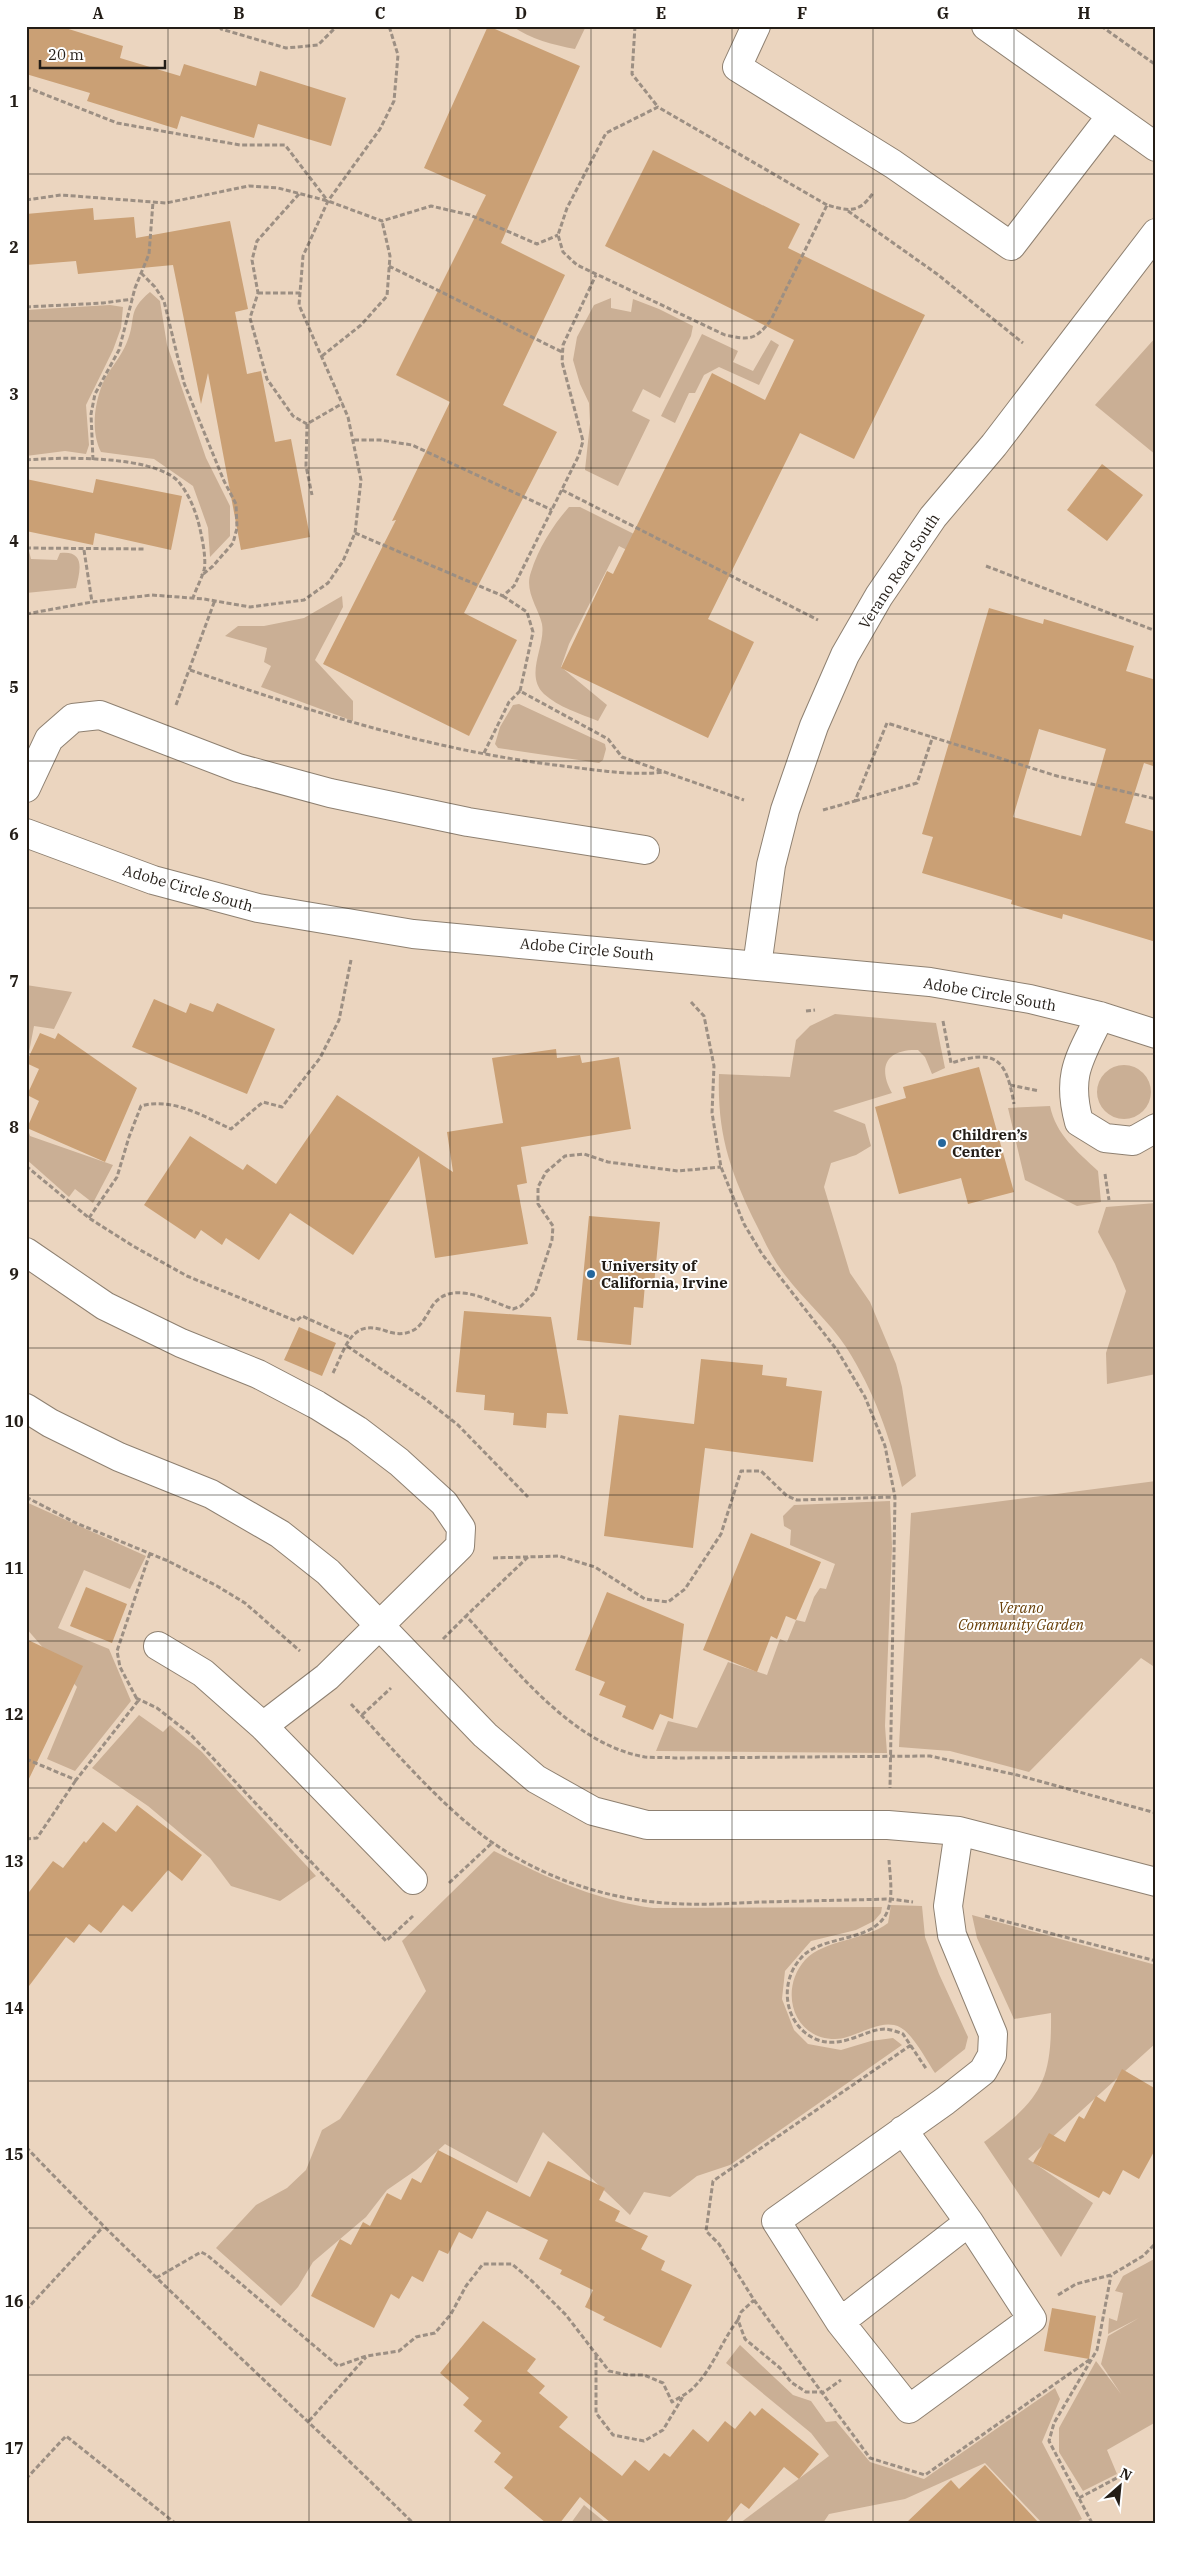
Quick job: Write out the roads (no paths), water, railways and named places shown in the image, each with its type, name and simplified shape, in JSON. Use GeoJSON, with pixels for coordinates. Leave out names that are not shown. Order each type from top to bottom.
{"type":"FeatureCollection","features":[{"type":"Feature","properties":{"kind":"street"},"geometry":{"type":"LineString","coordinates":[[756,26],[738,67],[893,164],[1011,246],[1111,116]]}},
{"type":"Feature","properties":{"kind":"street"},"geometry":{"type":"LineString","coordinates":[[986,26],[1156,147]]}},
{"type":"Feature","properties":{"kind":"street","name":"Verano Road South"},"geometry":{"type":"LineString","coordinates":[[757,966],[771,865],[785,810],[818,717],[846,655],[879,596],[933,517],[994,445],[1156,233]]}},
{"type":"Feature","properties":{"kind":"street"},"geometry":{"type":"LineString","coordinates":[[26,788],[49,739],[73,718],[100,715],[238,768],[330,793],[468,822],[645,850]]}},
{"type":"Feature","properties":{"kind":"street","name":"Adobe Circle South"},"geometry":{"type":"LineString","coordinates":[[26,833],[153,880],[258,908],[413,934],[930,982],[1030,998],[1100,1016],[1156,1034]]}},
{"type":"Feature","properties":{"kind":"street"},"geometry":{"type":"LineString","coordinates":[[1100,1016],[1076,1066],[1072,1098],[1079,1122],[1105,1138],[1133,1141],[1156,1128]]}},
{"type":"Feature","properties":{"kind":"street"},"geometry":{"type":"LineString","coordinates":[[26,1252],[105,1306],[181,1344],[258,1374],[318,1405],[371,1441],[444,1503],[461,1528],[460,1546],[382,1625],[327,1677],[263,1726]]}},
{"type":"Feature","properties":{"kind":"street"},"geometry":{"type":"LineString","coordinates":[[26,1408],[50,1423],[119,1457],[211,1494],[280,1534],[328,1572],[382,1625],[485,1735],[536,1780],[593,1811],[647,1825],[888,1825],[960,1831],[1156,1882]]}},
{"type":"Feature","properties":{"kind":"street"},"geometry":{"type":"LineString","coordinates":[[158,1646],[203,1672],[263,1726],[413,1880]]}},
{"type":"Feature","properties":{"kind":"street"},"geometry":{"type":"LineString","coordinates":[[903,2130],[969,2222],[1032,2320],[909,2410],[840,2322],[776,2221],[903,2130],[945,2101],[983,2071],[992,2055],[993,2034],[952,1935],[948,1906],[960,1831]]}},
{"type":"Feature","properties":{"kind":"street"},"geometry":{"type":"LineString","coordinates":[[840,2322],[969,2222]]}},
{"type":"Feature","properties":{"kind":"place","name":"Children’s Center"},"geometry":{"type":"Point","coordinates":[942,1143]}},
{"type":"Feature","properties":{"kind":"place","name":"University of California, Irvine"},"geometry":{"type":"Point","coordinates":[591,1274]}},
{"type":"Feature","properties":{"kind":"park label","name":"Verano Community Garden"},"geometry":{"type":"Point","coordinates":[1021,1616]}}]}
